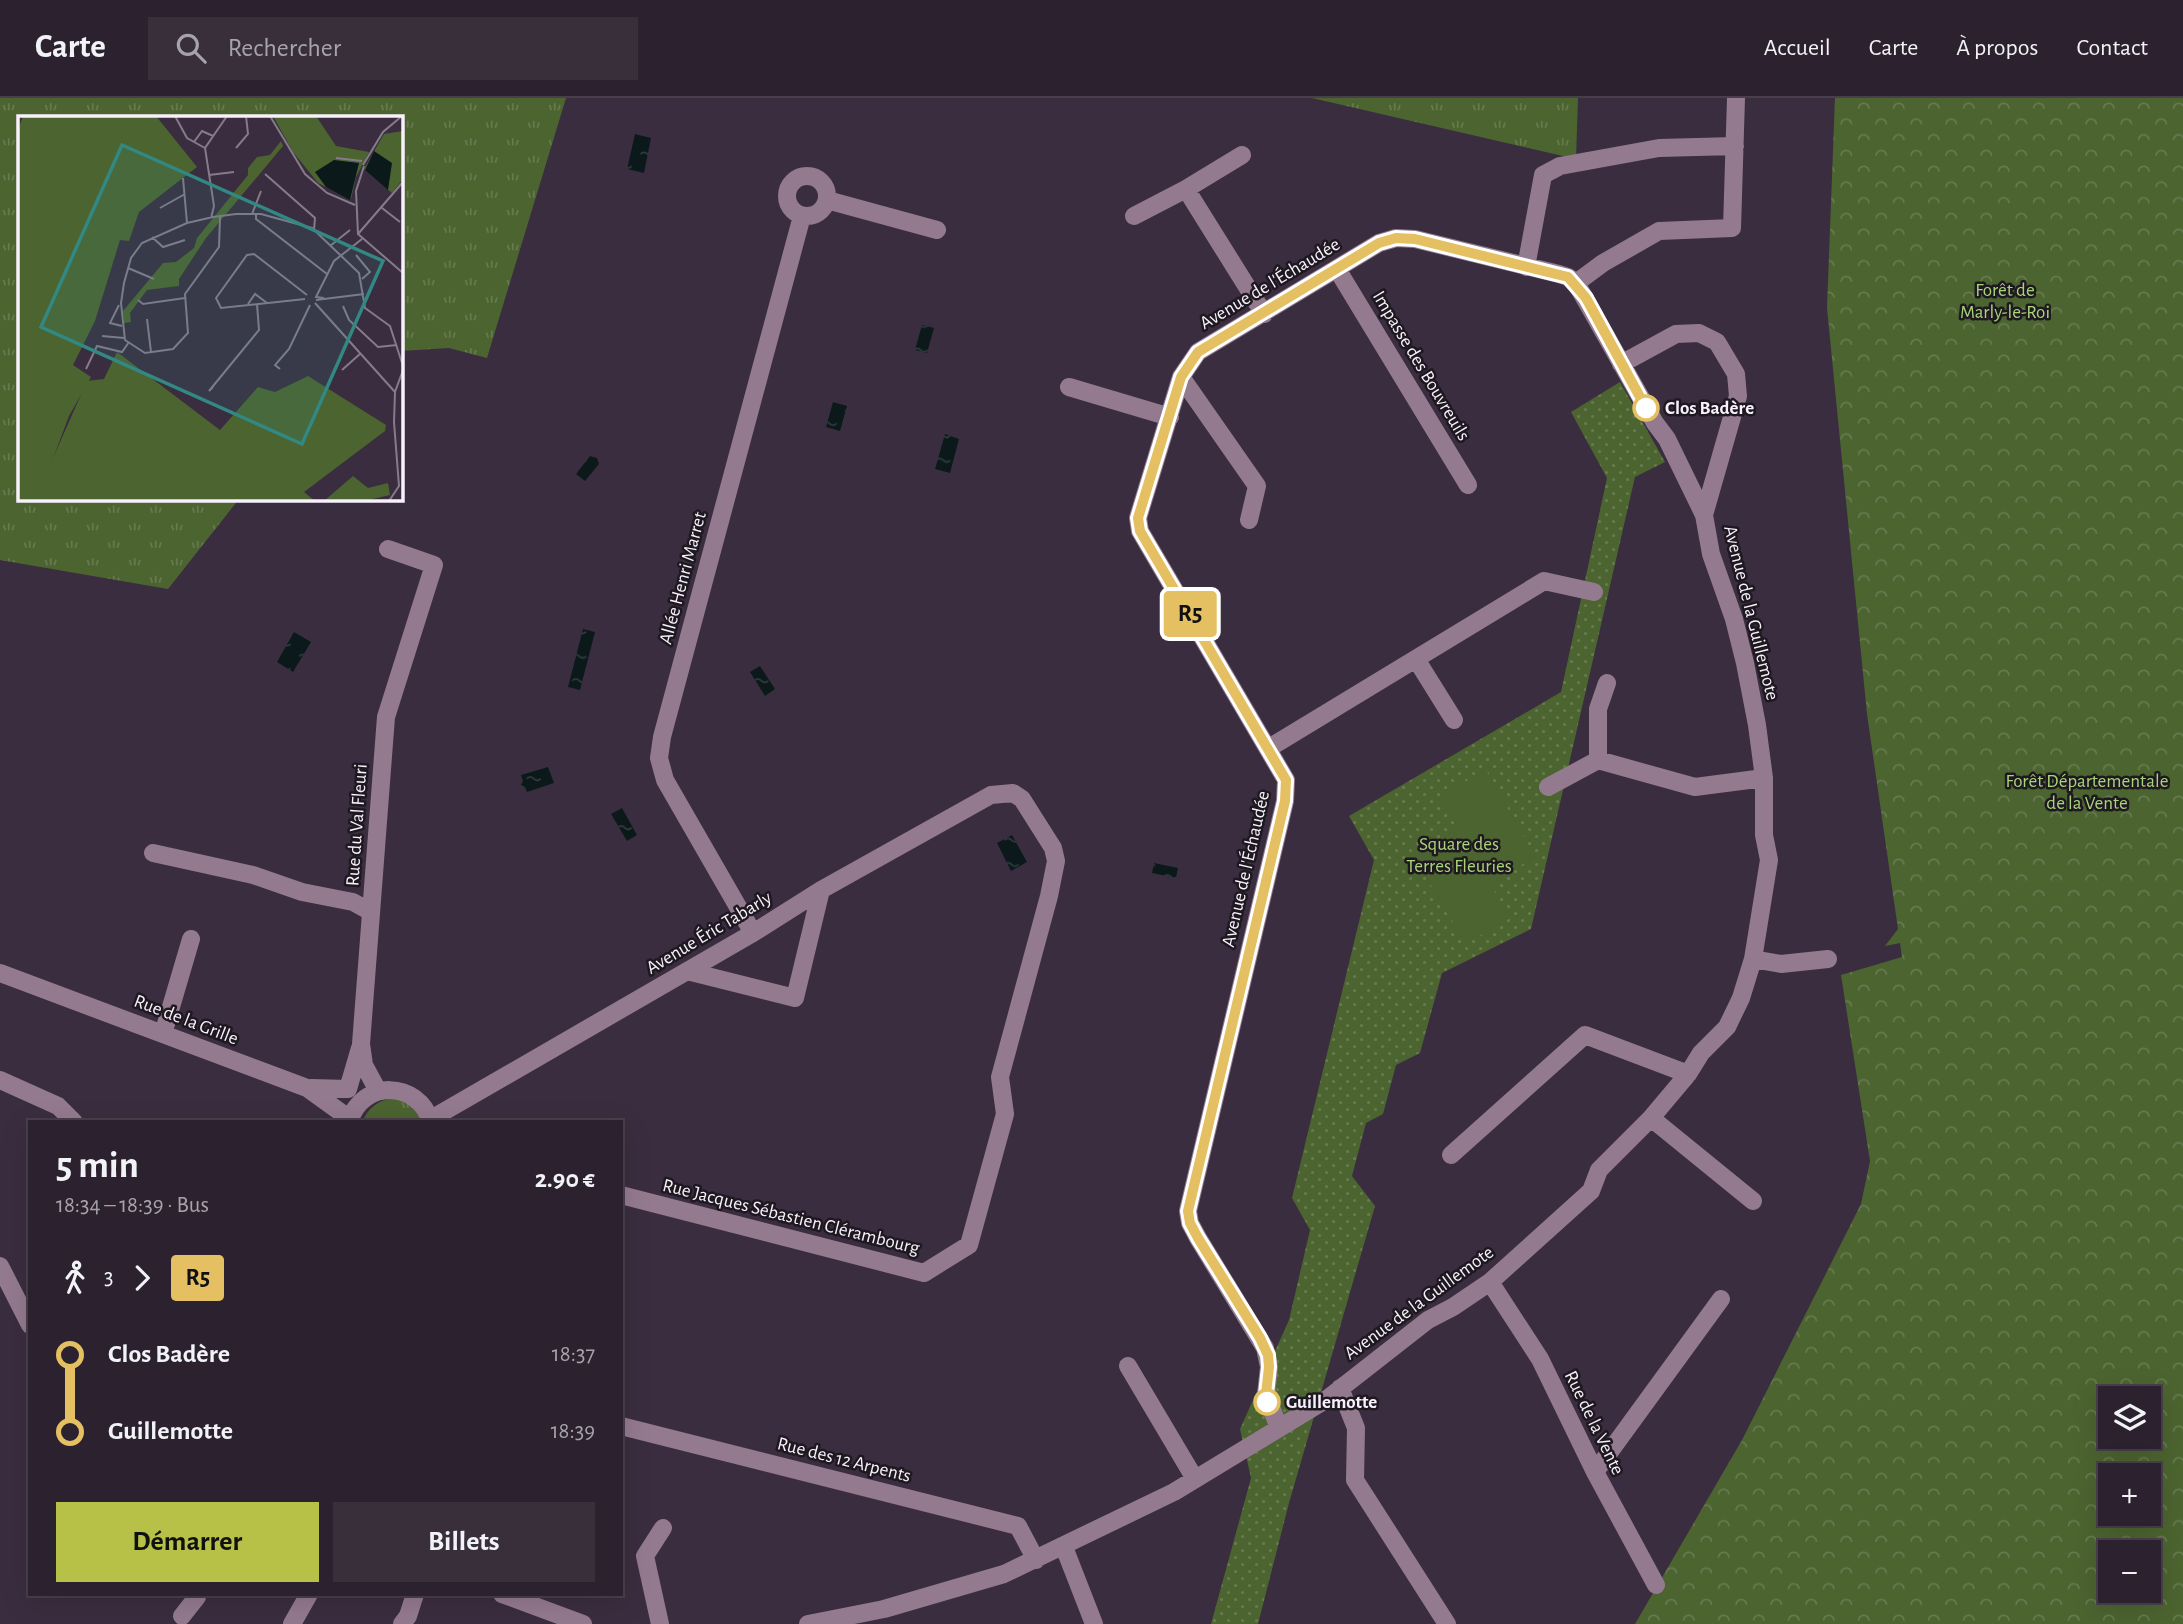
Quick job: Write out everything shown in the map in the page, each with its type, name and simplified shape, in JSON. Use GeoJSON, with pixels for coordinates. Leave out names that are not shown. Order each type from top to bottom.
{"type":"FeatureCollection","features":[{"type":"Feature","properties":{"kind":"street"},"geometry":{"type":"LineString","coordinates":[[1704,515],[1738,396],[1736,374],[1717,342],[1699,333],[1676,334],[1622,364],[1576,284],[1603,263],[1659,231],[1732,228],[1736,98]]}},
{"type":"Feature","properties":{"kind":"street"},"geometry":{"type":"LineString","coordinates":[[1526,267],[1543,175],[1560,166],[1659,148],[1735,146]]}},
{"type":"Feature","properties":{"kind":"street"},"geometry":{"type":"LineString","coordinates":[[1134,216],[1242,155]]}},
{"type":"Feature","properties":{"kind":"street"},"geometry":{"type":"LineString","coordinates":[[803,176],[814,176],[824,183],[827,200],[824,208],[814,215],[802,216],[792,210],[787,201],[787,190],[793,181],[803,176]]}},
{"type":"Feature","properties":{"kind":"street"},"geometry":{"type":"LineString","coordinates":[[1186,188],[1264,314]]}},
{"type":"Feature","properties":{"kind":"street"},"geometry":{"type":"LineString","coordinates":[[827,200],[937,230]]}},
{"type":"Feature","properties":{"kind":"street","name":"Allée Henri Marret"},"geometry":{"type":"LineString","coordinates":[[753,933],[665,780],[659,758],[662,737],[802,216]]}},
{"type":"Feature","properties":{"kind":"street","name":"Avenue de l'Échaudée"},"geometry":{"type":"LineString","coordinates":[[1279,1428],[1271,1413],[1266,1394],[1269,1367],[1265,1348],[1198,1238],[1190,1223],[1188,1211],[1285,801],[1286,780],[1140,531],[1138,518],[1181,377],[1198,352],[1379,243],[1396,238],[1415,239],[1568,277],[1576,284]]}},
{"type":"Feature","properties":{"kind":"street","name":"Impasse des Bouvreuils"},"geometry":{"type":"LineString","coordinates":[[1337,269],[1468,485]]}},
{"type":"Feature","properties":{"kind":"street","name":"Avenue de la Guillemote"},"geometry":{"type":"LineString","coordinates":[[808,1624],[884,1609],[1004,1574],[1174,1492],[1327,1399],[1428,1320],[1490,1282],[1591,1191],[1599,1170],[1651,1118],[1688,1074],[1701,1053],[1727,1027],[1741,998],[1753,959],[1769,860],[1764,835],[1764,778],[1757,725],[1734,619],[1711,554],[1704,515],[1667,439],[1622,364]]}},
{"type":"Feature","properties":{"kind":"street"},"geometry":{"type":"LineString","coordinates":[[1181,377],[1257,486],[1249,520]]}},
{"type":"Feature","properties":{"kind":"street"},"geometry":{"type":"LineString","coordinates":[[1069,387],[1170,417]]}},
{"type":"Feature","properties":{"kind":"street","name":"Rue du Val Fleuri"},"geometry":{"type":"LineString","coordinates":[[363,1093],[364,1065],[361,1045],[386,717],[434,565],[388,549]]}},
{"type":"Feature","properties":{"kind":"street"},"geometry":{"type":"LineString","coordinates":[[1269,748],[1544,581],[1594,592]]}},
{"type":"Feature","properties":{"kind":"street"},"geometry":{"type":"LineString","coordinates":[[1416,659],[1454,720]]}},
{"type":"Feature","properties":{"kind":"street"},"geometry":{"type":"LineString","coordinates":[[1598,760],[1598,709],[1607,683]]}},
{"type":"Feature","properties":{"kind":"street"},"geometry":{"type":"LineString","coordinates":[[1548,787],[1598,760],[1695,786],[1764,778]]}},
{"type":"Feature","properties":{"kind":"street","name":"Avenue Éric Tabarly"},"geometry":{"type":"LineString","coordinates":[[431,1120],[753,933],[821,890],[991,795],[1013,793]]}},
{"type":"Feature","properties":{"kind":"street","name":"Rue Jacques Sébastien Clérambourg"},"geometry":{"type":"LineString","coordinates":[[623,1196],[924,1273],[969,1245],[1004,1114],[1000,1077],[1056,861],[1053,848],[1022,799],[1013,793]]}},
{"type":"Feature","properties":{"kind":"street"},"geometry":{"type":"LineString","coordinates":[[153,853],[253,875],[302,892],[354,902],[371,912]]}},
{"type":"Feature","properties":{"kind":"street"},"geometry":{"type":"LineString","coordinates":[[687,971],[795,998],[821,890]]}},
{"type":"Feature","properties":{"kind":"street"},"geometry":{"type":"LineString","coordinates":[[163,1034],[191,939]]}},
{"type":"Feature","properties":{"kind":"street"},"geometry":{"type":"LineString","coordinates":[[1753,959],[1781,964],[1828,959]]}},
{"type":"Feature","properties":{"kind":"street","name":"Rue de la Grille"},"geometry":{"type":"LineString","coordinates":[[0,973],[307,1088],[350,1120]]}},
{"type":"Feature","properties":{"kind":"street"},"geometry":{"type":"LineString","coordinates":[[1451,1154],[1585,1035],[1688,1074]]}},
{"type":"Feature","properties":{"kind":"street"},"geometry":{"type":"LineString","coordinates":[[350,1120],[363,1093],[361,1045]]}},
{"type":"Feature","properties":{"kind":"street"},"geometry":{"type":"LineString","coordinates":[[0,1080],[58,1107],[72,1120]]}},
{"type":"Feature","properties":{"kind":"street"},"geometry":{"type":"LineString","coordinates":[[307,1088],[363,1093],[391,1090],[404,1092],[425,1107],[431,1120]]}},
{"type":"Feature","properties":{"kind":"street"},"geometry":{"type":"LineString","coordinates":[[1651,1118],[1753,1201]]}},
{"type":"Feature","properties":{"kind":"street"},"geometry":{"type":"LineString","coordinates":[[0,1266],[28,1321]]}},
{"type":"Feature","properties":{"kind":"street","name":"Rue de la Vente"},"geometry":{"type":"LineString","coordinates":[[1490,1282],[1540,1359],[1595,1472],[1656,1585]]}},
{"type":"Feature","properties":{"kind":"street"},"geometry":{"type":"LineString","coordinates":[[1595,1472],[1721,1299]]}},
{"type":"Feature","properties":{"kind":"street"},"geometry":{"type":"LineString","coordinates":[[1128,1366],[1195,1479]]}},
{"type":"Feature","properties":{"kind":"street"},"geometry":{"type":"LineString","coordinates":[[1340,1388],[1356,1428],[1354,1480],[1447,1624]]}},
{"type":"Feature","properties":{"kind":"street","name":"Rue des 12 Arpents"},"geometry":{"type":"LineString","coordinates":[[623,1427],[1018,1526],[1036,1560]]}},
{"type":"Feature","properties":{"kind":"street"},"geometry":{"type":"LineString","coordinates":[[660,1624],[645,1556],[663,1528]]}},
{"type":"Feature","properties":{"kind":"street"},"geometry":{"type":"LineString","coordinates":[[1064,1547],[1094,1624]]}},
{"type":"Feature","properties":{"kind":"street"},"geometry":{"type":"LineString","coordinates":[[183,1616],[196,1596]]}},
{"type":"Feature","properties":{"kind":"street"},"geometry":{"type":"LineString","coordinates":[[292,1624],[308,1596]]}},
{"type":"Feature","properties":{"kind":"street"},"geometry":{"type":"LineString","coordinates":[[402,1624],[408,1616],[414,1596]]}},
{"type":"Feature","properties":{"kind":"street"},"geometry":{"type":"LineString","coordinates":[[507,1596],[583,1624]]}},
{"type":"Feature","properties":{"kind":"green space"},"geometry":{"type":"Polygon","coordinates":[[[0,98],[566,98],[487,358],[449,348],[402,351],[402,116],[18,116],[18,500],[238,500],[168,589],[0,560],[0,98]]]}},
{"type":"Feature","properties":{"kind":"green space"},"geometry":{"type":"Polygon","coordinates":[[[1312,98],[1578,98],[1576,159],[1312,98]]]}},
{"type":"Feature","properties":{"kind":"green space","name":"Forêt de Marly-le-Roi"},"geometry":{"type":"Polygon","coordinates":[[[1835,98],[2183,98],[2183,1624],[1635,1624],[1742,1440],[1861,1204],[1870,1161],[1841,975],[1902,957],[1900,943],[1885,946],[1898,929],[1867,714],[1827,308],[1835,98]]]}},
{"type":"Feature","properties":{"kind":"green space","name":"Square des Terres Fleuries"},"geometry":{"type":"Polygon","coordinates":[[[1620,382],[1665,462],[1635,477],[1531,929],[1442,973],[1420,1053],[1396,1065],[1383,1114],[1366,1123],[1352,1176],[1375,1206],[1289,1503],[1258,1624],[1211,1624],[1251,1478],[1240,1429],[1289,1320],[1310,1230],[1292,1198],[1374,860],[1349,816],[1561,692],[1607,478],[1571,412],[1620,382]]]}},
{"type":"Feature","properties":{"kind":"green space"},"geometry":{"type":"Polygon","coordinates":[[[1486,770],[1535,857],[1490,883],[1509,918],[1466,944],[1414,857],[1458,829],[1440,796],[1486,770]]]}},
{"type":"Feature","properties":{"kind":"green space"},"geometry":{"type":"Polygon","coordinates":[[[384,1100],[405,1100],[423,1120],[363,1120],[375,1105],[384,1100]]]}},
{"type":"Feature","properties":{"kind":"water"},"geometry":{"type":"Polygon","coordinates":[[[635,134],[651,138],[644,173],[627,169],[635,134]]]}},
{"type":"Feature","properties":{"kind":"water"},"geometry":{"type":"Polygon","coordinates":[[[922,325],[934,328],[927,353],[915,350],[922,325]]]}},
{"type":"Feature","properties":{"kind":"water"},"geometry":{"type":"Polygon","coordinates":[[[833,402],[847,406],[840,431],[826,427],[833,402]]]}},
{"type":"Feature","properties":{"kind":"water"},"geometry":{"type":"Polygon","coordinates":[[[945,434],[959,439],[950,473],[935,469],[945,434]]]}},
{"type":"Feature","properties":{"kind":"water"},"geometry":{"type":"Polygon","coordinates":[[[590,456],[597,458],[599,464],[585,481],[576,474],[590,456]]]}},
{"type":"Feature","properties":{"kind":"water"},"geometry":{"type":"Polygon","coordinates":[[[583,629],[595,632],[580,690],[568,687],[583,629]]]}},
{"type":"Feature","properties":{"kind":"water"},"geometry":{"type":"Polygon","coordinates":[[[294,632],[311,642],[293,672],[277,662],[294,632]]]}},
{"type":"Feature","properties":{"kind":"water"},"geometry":{"type":"Polygon","coordinates":[[[760,666],[775,689],[765,696],[750,672],[760,666]]]}},
{"type":"Feature","properties":{"kind":"water"},"geometry":{"type":"Polygon","coordinates":[[[548,767],[554,783],[527,792],[521,785],[521,775],[548,767]]]}},
{"type":"Feature","properties":{"kind":"water"},"geometry":{"type":"Polygon","coordinates":[[[622,808],[637,835],[627,841],[611,814],[622,808]]]}},
{"type":"Feature","properties":{"kind":"water"},"geometry":{"type":"Polygon","coordinates":[[[1012,835],[1027,862],[1011,871],[997,843],[1012,835]]]}},
{"type":"Feature","properties":{"kind":"water"},"geometry":{"type":"Polygon","coordinates":[[[1154,863],[1178,868],[1176,878],[1152,873],[1154,863]]]}},
{"type":"Feature","properties":{"kind":"bus line","name":"R5"},"geometry":{"type":"LineString","coordinates":[[1267,1402],[1268,1355],[1198,1238],[1190,1223],[1188,1211],[1285,801],[1286,780],[1282,769],[1140,531],[1138,518],[1181,377],[1198,352],[1379,243],[1396,238],[1415,239],[1568,277],[1586,298],[1646,408]]}},
{"type":"Feature","properties":{"kind":"place","name":"Clos Badère"},"geometry":{"type":"Point","coordinates":[1646,408]}},
{"type":"Feature","properties":{"kind":"place","name":"Guillemotte"},"geometry":{"type":"Point","coordinates":[1267,1402]}},
{"type":"Feature","properties":{"kind":"park label","name":"Forêt Départementale de la Vente"},"geometry":{"type":"Point","coordinates":[2087,792]}}]}
